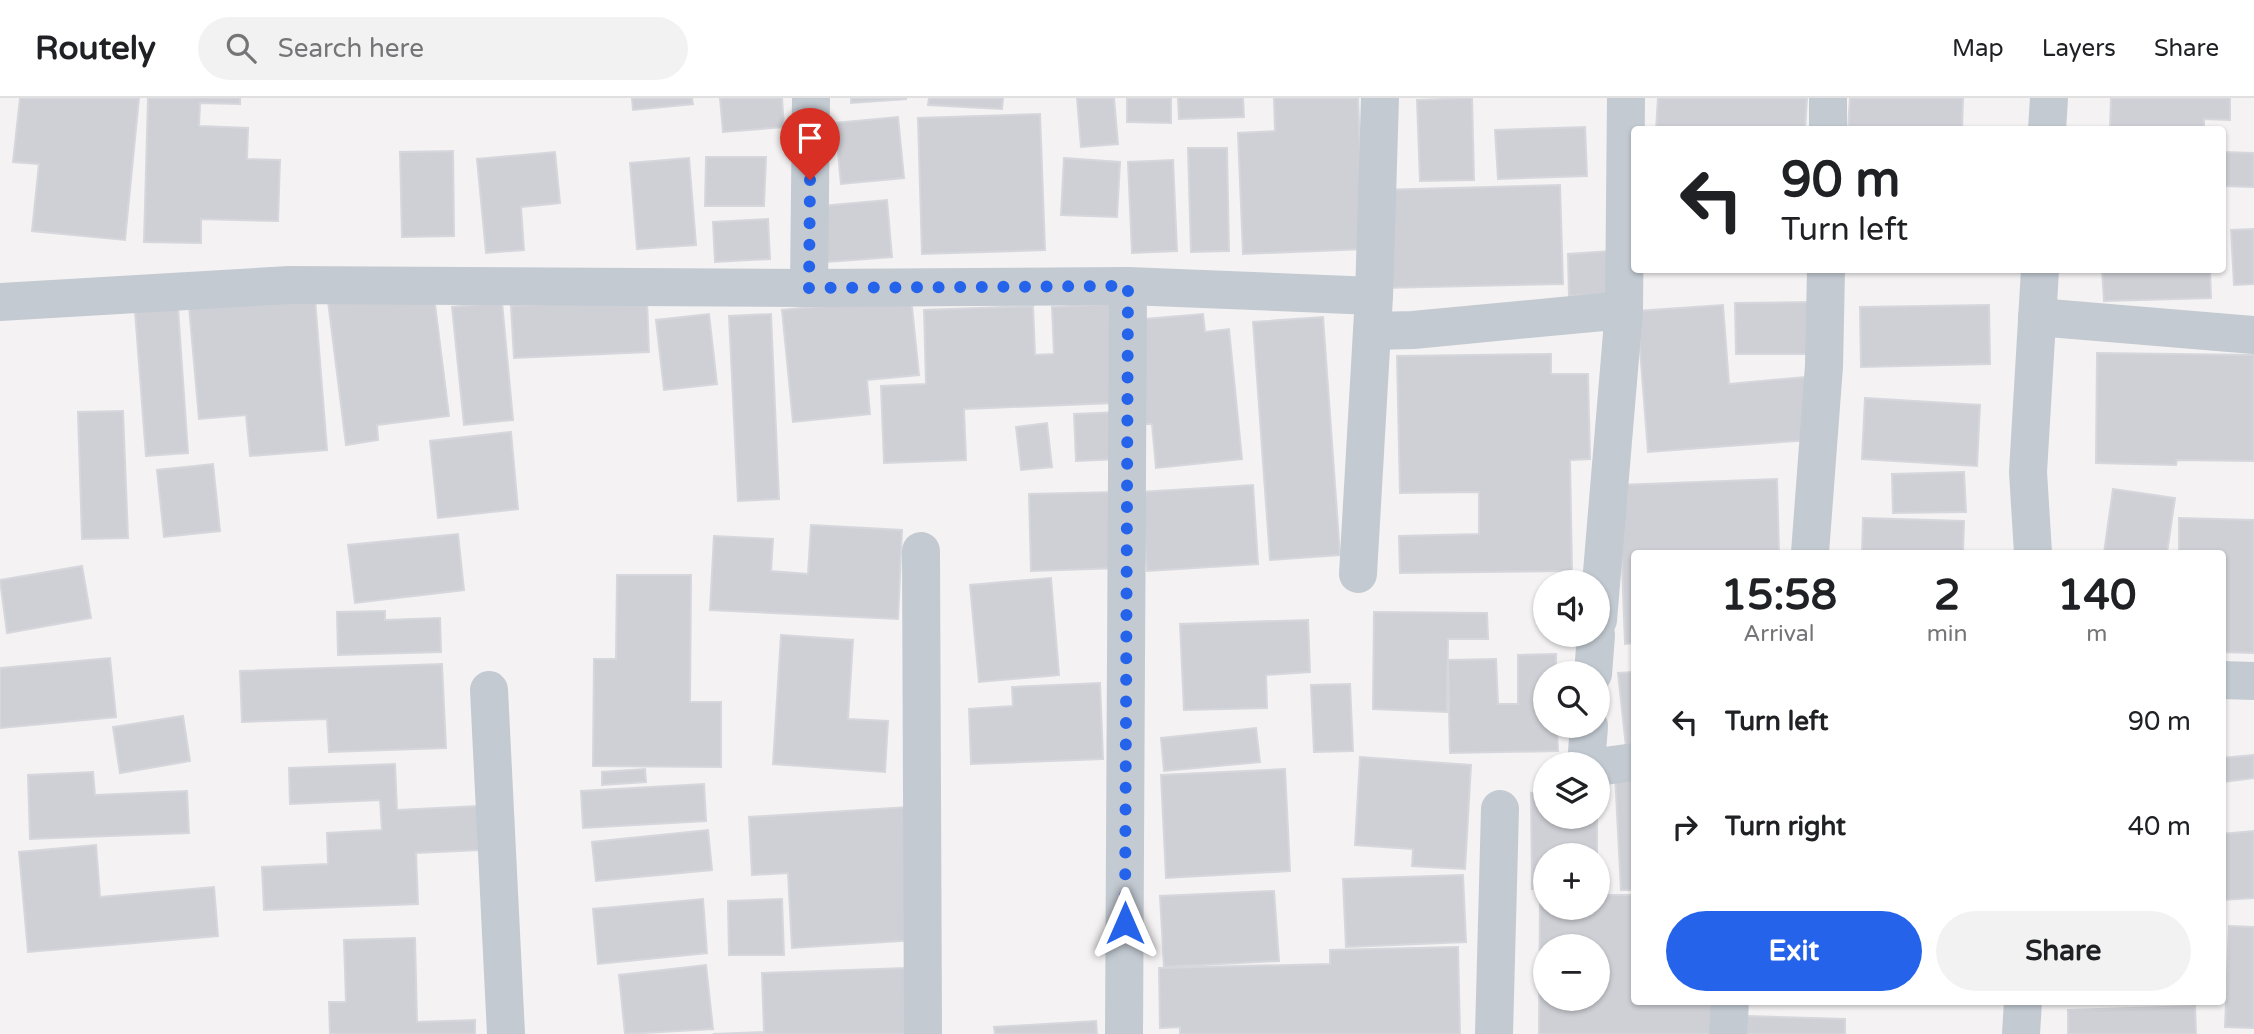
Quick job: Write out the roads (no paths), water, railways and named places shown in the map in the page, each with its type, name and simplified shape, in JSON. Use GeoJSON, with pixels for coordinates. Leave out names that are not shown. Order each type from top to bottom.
{"type":"FeatureCollection","features":[{"type":"Feature","properties":{"kind":"street"},"geometry":{"type":"LineString","coordinates":[[809,288],[811,98]]}},
{"type":"Feature","properties":{"kind":"street"},"geometry":{"type":"LineString","coordinates":[[1359,574],[1373,313],[1380,98]]}},
{"type":"Feature","properties":{"kind":"street"},"geometry":{"type":"LineString","coordinates":[[1602,570],[1624,310],[1626,98]]}},
{"type":"Feature","properties":{"kind":"street"},"geometry":{"type":"LineString","coordinates":[[1828,98],[1828,126]]}},
{"type":"Feature","properties":{"kind":"street"},"geometry":{"type":"LineString","coordinates":[[2047,126],[2049,98]]}},
{"type":"Feature","properties":{"kind":"street"},"geometry":{"type":"LineString","coordinates":[[1810,550],[1824,366],[1826,273]]}},
{"type":"Feature","properties":{"kind":"street"},"geometry":{"type":"LineString","coordinates":[[2032,550],[2028,472],[2040,273]]}},
{"type":"Feature","properties":{"kind":"street"},"geometry":{"type":"LineString","coordinates":[[0,302],[289,285],[809,288],[1128,286],[1373,313],[1413,330],[1624,310]]}},
{"type":"Feature","properties":{"kind":"street"},"geometry":{"type":"LineString","coordinates":[[1124,1034],[1128,286]]}},
{"type":"Feature","properties":{"kind":"street"},"geometry":{"type":"LineString","coordinates":[[2038,317],[2254,335]]}},
{"type":"Feature","properties":{"kind":"street"},"geometry":{"type":"LineString","coordinates":[[921,551],[923,1034]]}},
{"type":"Feature","properties":{"kind":"street"},"geometry":{"type":"LineString","coordinates":[[2226,680],[2254,681]]}},
{"type":"Feature","properties":{"kind":"street"},"geometry":{"type":"LineString","coordinates":[[489,690],[506,1034]]}},
{"type":"Feature","properties":{"kind":"street"},"geometry":{"type":"LineString","coordinates":[[1610,765],[1631,762]]}},
{"type":"Feature","properties":{"kind":"street"},"geometry":{"type":"LineString","coordinates":[[1494,1034],[1500,809]]}},
{"type":"Feature","properties":{"kind":"street"},"geometry":{"type":"LineString","coordinates":[[1728,1034],[1730,1005]]}},
{"type":"Feature","properties":{"kind":"street"},"geometry":{"type":"LineString","coordinates":[[2021,1034],[2023,1005]]}}]}
